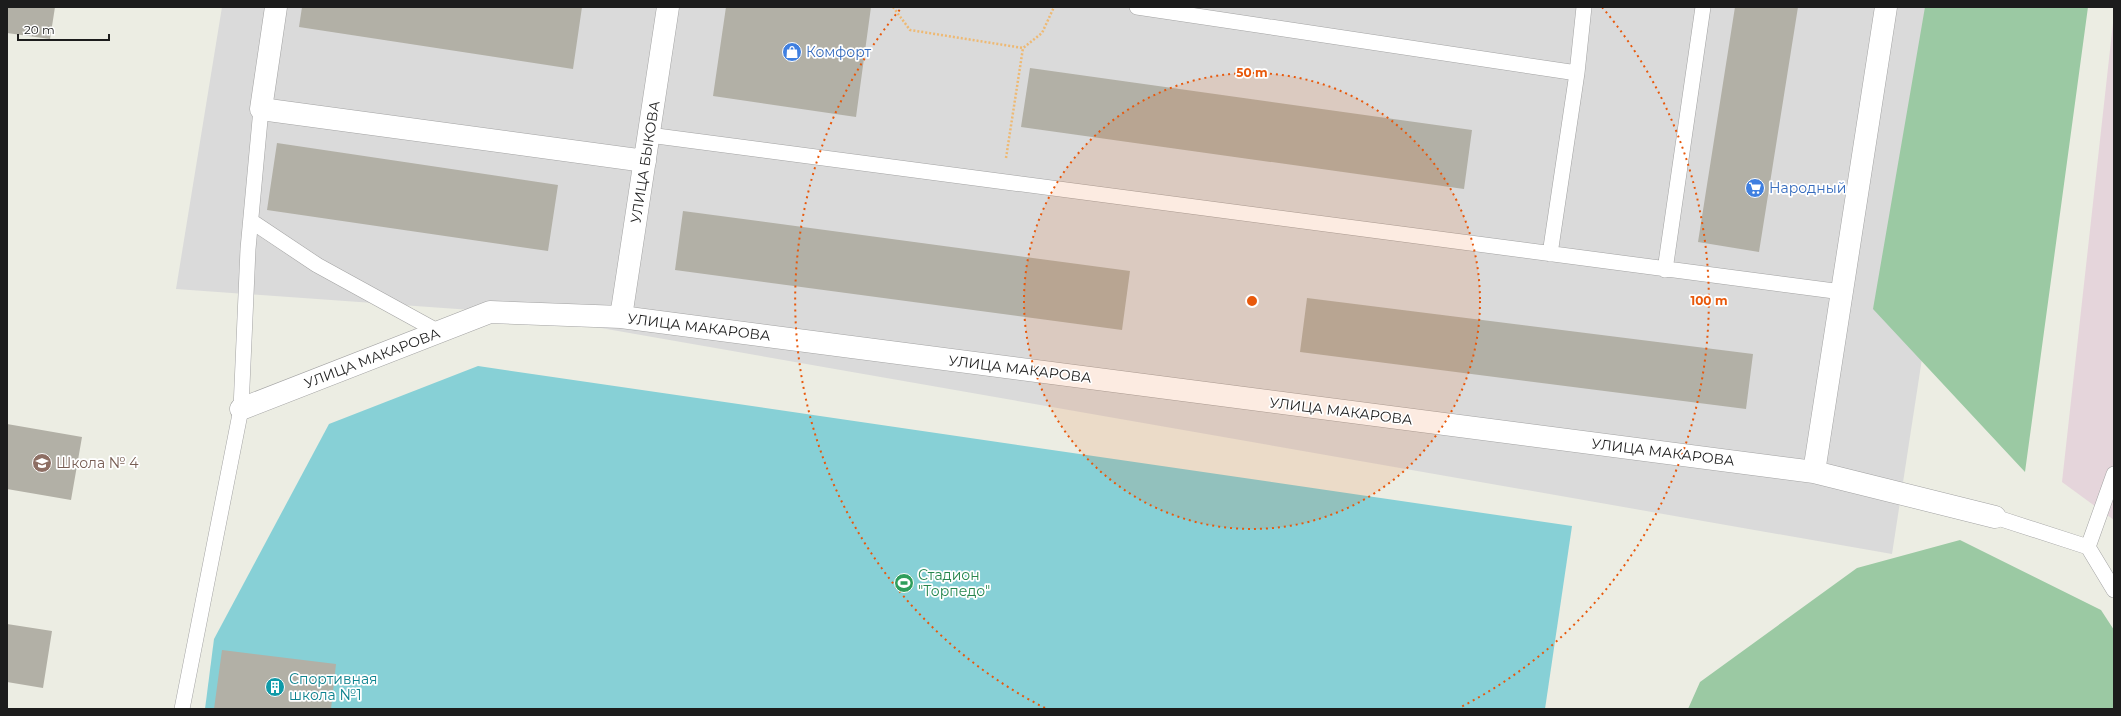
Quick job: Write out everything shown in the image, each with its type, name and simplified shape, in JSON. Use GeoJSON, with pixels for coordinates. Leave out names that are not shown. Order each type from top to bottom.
{"type":"FeatureCollection","features":[{"type":"Feature","properties":{"kind":"street"},"geometry":{"type":"LineString","coordinates":[[276,7],[261,109],[645,161]]}},
{"type":"Feature","properties":{"kind":"street","name":"УЛИЦА БЫКОВА"},"geometry":{"type":"LineString","coordinates":[[621,317],[668,7]]}},
{"type":"Feature","properties":{"kind":"street"},"geometry":{"type":"LineString","coordinates":[[1814,472],[1886,7]]}},
{"type":"Feature","properties":{"kind":"street","name":"УЛИЦА МАКАРОВА"},"geometry":{"type":"LineString","coordinates":[[241,410],[490,312],[621,317],[1814,472],[1995,517]]}},
{"type":"Feature","properties":{"kind":"lane"},"geometry":{"type":"LineString","coordinates":[[1136,7],[1577,73]]}},
{"type":"Feature","properties":{"kind":"lane"},"geometry":{"type":"LineString","coordinates":[[1550,254],[1577,73],[1584,7]]}},
{"type":"Feature","properties":{"kind":"lane"},"geometry":{"type":"LineString","coordinates":[[1665,270],[1703,7]]}},
{"type":"Feature","properties":{"kind":"lane"},"geometry":{"type":"LineString","coordinates":[[182,709],[241,410],[250,221],[261,109]]}},
{"type":"Feature","properties":{"kind":"lane"},"geometry":{"type":"LineString","coordinates":[[649,135],[1665,270],[1842,292]]}},
{"type":"Feature","properties":{"kind":"lane"},"geometry":{"type":"LineString","coordinates":[[250,221],[317,265],[439,332]]}},
{"type":"Feature","properties":{"kind":"lane"},"geometry":{"type":"LineString","coordinates":[[2088,547],[2114,474]]}},
{"type":"Feature","properties":{"kind":"lane"},"geometry":{"type":"LineString","coordinates":[[1995,517],[2088,547],[2114,590]]}},
{"type":"Feature","properties":{"kind":"path"},"geometry":{"type":"LineString","coordinates":[[893,7],[910,30],[1023,48]]}},
{"type":"Feature","properties":{"kind":"path"},"geometry":{"type":"LineString","coordinates":[[1003,182],[1023,48],[1042,33],[1054,7]]}},
{"type":"Feature","properties":{"kind":"shaded area"},"geometry":{"type":"Polygon","coordinates":[[[222,7],[1976,7],[1892,554],[515,313],[176,289],[222,7]]]}},
{"type":"Feature","properties":{"kind":"shaded area"},"geometry":{"type":"Polygon","coordinates":[[[2114,14],[2114,520],[2062,482],[2114,14]]]}},
{"type":"Feature","properties":{"kind":"shaded area","name":"Стадион \"Торпедо\""},"geometry":{"type":"Polygon","coordinates":[[[478,366],[1572,526],[1545,709],[205,709],[214,639],[329,424],[478,366]]]}},
{"type":"Feature","properties":{"kind":"green space"},"geometry":{"type":"Polygon","coordinates":[[[1925,7],[2088,7],[2025,472],[1873,309],[1925,7]]]}},
{"type":"Feature","properties":{"kind":"green space"},"geometry":{"type":"Polygon","coordinates":[[[1960,540],[2101,610],[2114,630],[2114,709],[1688,709],[1700,682],[1857,568],[1960,540]]]}},
{"type":"Feature","properties":{"kind":"building"},"geometry":{"type":"Polygon","coordinates":[[[7,7],[55,7],[50,39],[7,33],[7,7]]]}},
{"type":"Feature","properties":{"kind":"building"},"geometry":{"type":"Polygon","coordinates":[[[302,7],[582,7],[573,69],[299,27],[302,7]]]}},
{"type":"Feature","properties":{"kind":"building","name":"Комфорт"},"geometry":{"type":"Polygon","coordinates":[[[726,7],[871,7],[856,117],[713,96],[726,7]]]}},
{"type":"Feature","properties":{"kind":"building"},"geometry":{"type":"Polygon","coordinates":[[[1735,7],[1798,7],[1759,252],[1698,242],[1735,7]]]}},
{"type":"Feature","properties":{"kind":"building"},"geometry":{"type":"Polygon","coordinates":[[[1030,68],[1472,130],[1464,189],[1021,127],[1030,68]]]}},
{"type":"Feature","properties":{"kind":"building"},"geometry":{"type":"Polygon","coordinates":[[[277,143],[558,185],[548,251],[267,210],[277,143]]]}},
{"type":"Feature","properties":{"kind":"building"},"geometry":{"type":"Polygon","coordinates":[[[683,211],[1130,271],[1122,330],[675,270],[683,211]]]}},
{"type":"Feature","properties":{"kind":"building"},"geometry":{"type":"Polygon","coordinates":[[[1307,298],[1753,354],[1746,409],[1300,352],[1307,298]]]}},
{"type":"Feature","properties":{"kind":"building","name":"Школа № 4"},"geometry":{"type":"Polygon","coordinates":[[[7,424],[82,437],[71,500],[7,489],[7,424]]]}},
{"type":"Feature","properties":{"kind":"building"},"geometry":{"type":"Polygon","coordinates":[[[7,624],[52,631],[43,688],[7,682],[7,624]]]}},
{"type":"Feature","properties":{"kind":"building","name":"Спортивная школа №1"},"geometry":{"type":"Polygon","coordinates":[[[222,650],[336,664],[331,709],[214,709],[222,650]]]}},
{"type":"Feature","properties":{"kind":"place","name":"Комфорт"},"geometry":{"type":"Point","coordinates":[792,52]}},
{"type":"Feature","properties":{"kind":"place","name":"Народный"},"geometry":{"type":"Point","coordinates":[1755,188]}},
{"type":"Feature","properties":{"kind":"place","name":"Школа № 4"},"geometry":{"type":"Point","coordinates":[42,463]}},
{"type":"Feature","properties":{"kind":"place","name":"Стадион \"Торпедо\""},"geometry":{"type":"Point","coordinates":[904,583]}},
{"type":"Feature","properties":{"kind":"place","name":"Спортивная школа №1"},"geometry":{"type":"Point","coordinates":[275,687]}}]}
